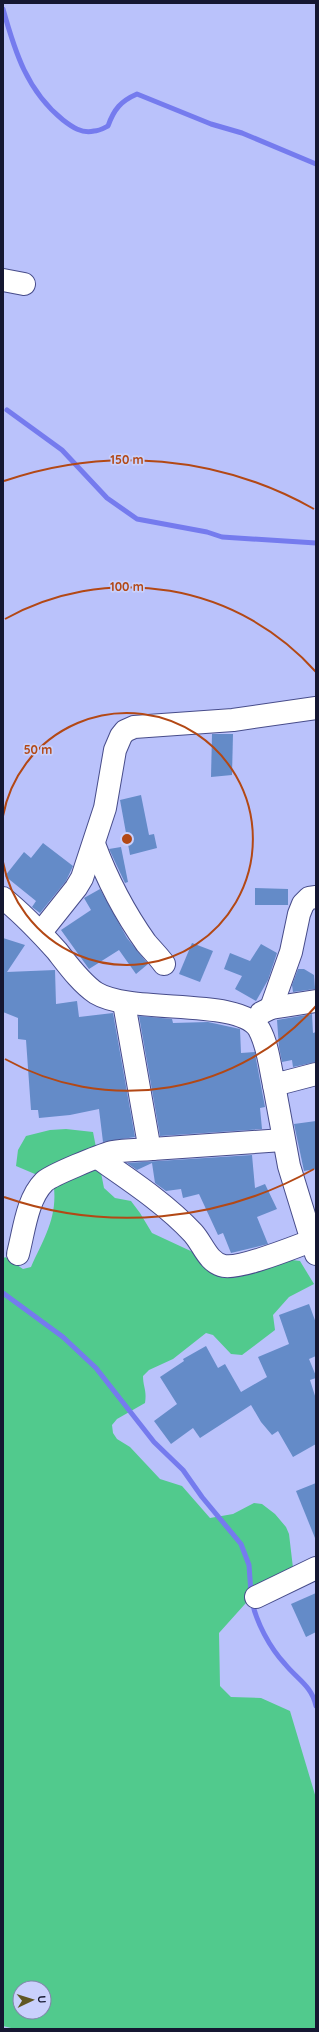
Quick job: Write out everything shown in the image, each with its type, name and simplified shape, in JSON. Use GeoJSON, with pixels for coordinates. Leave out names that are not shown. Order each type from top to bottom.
{"type":"FeatureCollection","features":[{"type":"Feature","properties":{"kind":"street"},"geometry":{"type":"LineString","coordinates":[[3,280],[24,284]]}},
{"type":"Feature","properties":{"kind":"street"},"geometry":{"type":"LineString","coordinates":[[41,932],[79,884],[94,844],[105,808],[115,750],[121,736],[125,731],[134,727],[233,720],[316,708]]}},
{"type":"Feature","properties":{"kind":"street"},"geometry":{"type":"LineString","coordinates":[[94,844],[104,872],[122,906],[146,942],[164,964]]}},
{"type":"Feature","properties":{"kind":"street"},"geometry":{"type":"LineString","coordinates":[[271,1008],[291,952],[299,914],[303,904],[310,898],[316,897]]}},
{"type":"Feature","properties":{"kind":"street"},"geometry":{"type":"LineString","coordinates":[[3,898],[41,932],[93,990],[102,995],[124,1003],[227,1012],[250,1021],[259,1029],[263,1039],[274,1085],[283,1140],[313,1248],[237,1266],[222,1266],[211,1258],[194,1234],[158,1201],[98,1158]]}},
{"type":"Feature","properties":{"kind":"street"},"geometry":{"type":"LineString","coordinates":[[250,1021],[271,1008],[316,1001]]}},
{"type":"Feature","properties":{"kind":"street"},"geometry":{"type":"LineString","coordinates":[[124,1003],[149,1145],[152,1148]]}},
{"type":"Feature","properties":{"kind":"street"},"geometry":{"type":"LineString","coordinates":[[274,1085],[316,1074]]}},
{"type":"Feature","properties":{"kind":"street"},"geometry":{"type":"LineString","coordinates":[[18,1254],[28,1215],[36,1194],[44,1182],[58,1172],[111,1152],[152,1148],[159,1150],[283,1140]]}},
{"type":"Feature","properties":{"kind":"street"},"geometry":{"type":"LineString","coordinates":[[256,1598],[316,1568]]}},
{"type":"Feature","properties":{"kind":"green space"},"geometry":{"type":"Polygon","coordinates":[[[66,1129],[93,1132],[104,1188],[115,1198],[131,1201],[152,1233],[195,1253],[211,1269],[223,1278],[240,1277],[269,1263],[292,1260],[300,1261],[314,1284],[289,1297],[273,1315],[275,1330],[242,1355],[231,1354],[213,1335],[206,1333],[173,1359],[149,1370],[143,1376],[146,1395],[145,1403],[117,1419],[112,1425],[113,1433],[117,1439],[130,1447],[160,1479],[182,1486],[210,1518],[233,1514],[254,1503],[262,1504],[275,1514],[286,1527],[289,1534],[293,1568],[262,1585],[219,1633],[220,1686],[231,1697],[261,1698],[290,1711],[316,1798],[316,2029],[15,2029],[3,2026],[3,1259],[5,1257],[23,1269],[31,1267],[48,1229],[54,1199],[54,1188],[42,1177],[16,1166],[18,1150],[26,1136],[50,1130],[66,1129]]]}},
{"type":"Feature","properties":{"kind":"building"},"geometry":{"type":"Polygon","coordinates":[[[212,734],[233,734],[232,775],[211,777],[212,734]]]}},
{"type":"Feature","properties":{"kind":"building"},"geometry":{"type":"Polygon","coordinates":[[[141,795],[149,835],[154,834],[157,848],[130,855],[120,800],[141,795]]]}},
{"type":"Feature","properties":{"kind":"building"},"geometry":{"type":"Polygon","coordinates":[[[43,843],[73,866],[66,881],[40,913],[32,907],[36,901],[5,876],[24,852],[31,858],[43,843]]]}},
{"type":"Feature","properties":{"kind":"building"},"geometry":{"type":"Polygon","coordinates":[[[121,847],[128,882],[125,883],[109,849],[121,847]]]}},
{"type":"Feature","properties":{"kind":"building"},"geometry":{"type":"Polygon","coordinates":[[[255,888],[288,889],[288,905],[255,905],[255,888]]]}},
{"type":"Feature","properties":{"kind":"building"},"geometry":{"type":"Polygon","coordinates":[[[100,889],[127,938],[148,964],[136,974],[119,950],[89,969],[61,930],[91,910],[84,898],[100,889]]]}},
{"type":"Feature","properties":{"kind":"building"},"geometry":{"type":"Polygon","coordinates":[[[3,938],[25,945],[7,972],[55,970],[56,1004],[77,1001],[79,1017],[113,1013],[135,1137],[103,1142],[99,1109],[70,1115],[39,1118],[38,1110],[31,1110],[26,1040],[18,1039],[18,1018],[3,1012],[3,938]]]}},
{"type":"Feature","properties":{"kind":"building"},"geometry":{"type":"Polygon","coordinates":[[[192,943],[213,951],[200,982],[179,974],[192,943]]]}},
{"type":"Feature","properties":{"kind":"building"},"geometry":{"type":"Polygon","coordinates":[[[261,944],[277,953],[268,980],[256,1001],[235,989],[242,976],[224,969],[230,953],[250,961],[261,944]]]}},
{"type":"Feature","properties":{"kind":"building"},"geometry":{"type":"Polygon","coordinates":[[[298,969],[304,969],[314,975],[315,989],[293,992],[292,985],[298,969]]]}},
{"type":"Feature","properties":{"kind":"building"},"geometry":{"type":"Polygon","coordinates":[[[312,1014],[313,1033],[316,1032],[316,1062],[293,1067],[292,1060],[282,1062],[279,1047],[277,1020],[312,1014]]]}},
{"type":"Feature","properties":{"kind":"building"},"geometry":{"type":"Polygon","coordinates":[[[139,1016],[172,1019],[173,1023],[208,1022],[240,1029],[241,1053],[255,1052],[265,1107],[260,1108],[262,1129],[160,1136],[139,1016]]]}},
{"type":"Feature","properties":{"kind":"building"},"geometry":{"type":"Polygon","coordinates":[[[316,1121],[316,1169],[304,1171],[294,1124],[316,1121]]]}},
{"type":"Feature","properties":{"kind":"building"},"geometry":{"type":"Polygon","coordinates":[[[252,1155],[255,1188],[265,1184],[277,1209],[257,1217],[268,1244],[231,1253],[223,1233],[218,1235],[199,1194],[183,1198],[181,1189],[166,1191],[155,1183],[152,1163],[137,1170],[127,1163],[252,1155]]]}},
{"type":"Feature","properties":{"kind":"building"},"geometry":{"type":"Polygon","coordinates":[[[309,1304],[316,1323],[316,1356],[309,1359],[316,1376],[316,1378],[310,1380],[316,1399],[316,1444],[293,1457],[278,1431],[272,1435],[261,1422],[251,1405],[200,1438],[193,1428],[171,1444],[154,1421],[177,1404],[160,1377],[184,1361],[183,1359],[206,1346],[218,1368],[225,1364],[241,1392],[267,1377],[258,1357],[289,1344],[279,1315],[309,1304]]]}},
{"type":"Feature","properties":{"kind":"building"},"geometry":{"type":"Polygon","coordinates":[[[316,1483],[316,1538],[315,1538],[296,1491],[316,1483]]]}},
{"type":"Feature","properties":{"kind":"building"},"geometry":{"type":"Polygon","coordinates":[[[316,1593],[316,1632],[306,1637],[291,1604],[316,1593]]]}},
{"type":"Feature","properties":{"kind":"waterway"},"geometry":{"type":"LineString","coordinates":[[3,9],[12,40],[31,83],[51,109],[63,120],[81,131],[90,132],[100,130],[108,126],[119,106],[137,94],[211,124],[242,133],[316,164]]}},
{"type":"Feature","properties":{"kind":"waterway"},"geometry":{"type":"LineString","coordinates":[[7,410],[62,450],[107,498],[137,519],[207,532],[222,537],[316,543]]}},
{"type":"Feature","properties":{"kind":"waterway"},"geometry":{"type":"LineString","coordinates":[[3,1293],[63,1337],[96,1368],[154,1442],[183,1470],[202,1497],[241,1544],[249,1565],[251,1593]]}},
{"type":"Feature","properties":{"kind":"waterway"},"geometry":{"type":"LineString","coordinates":[[252,1601],[260,1626],[269,1643],[279,1658],[308,1688],[316,1706]]}}]}
